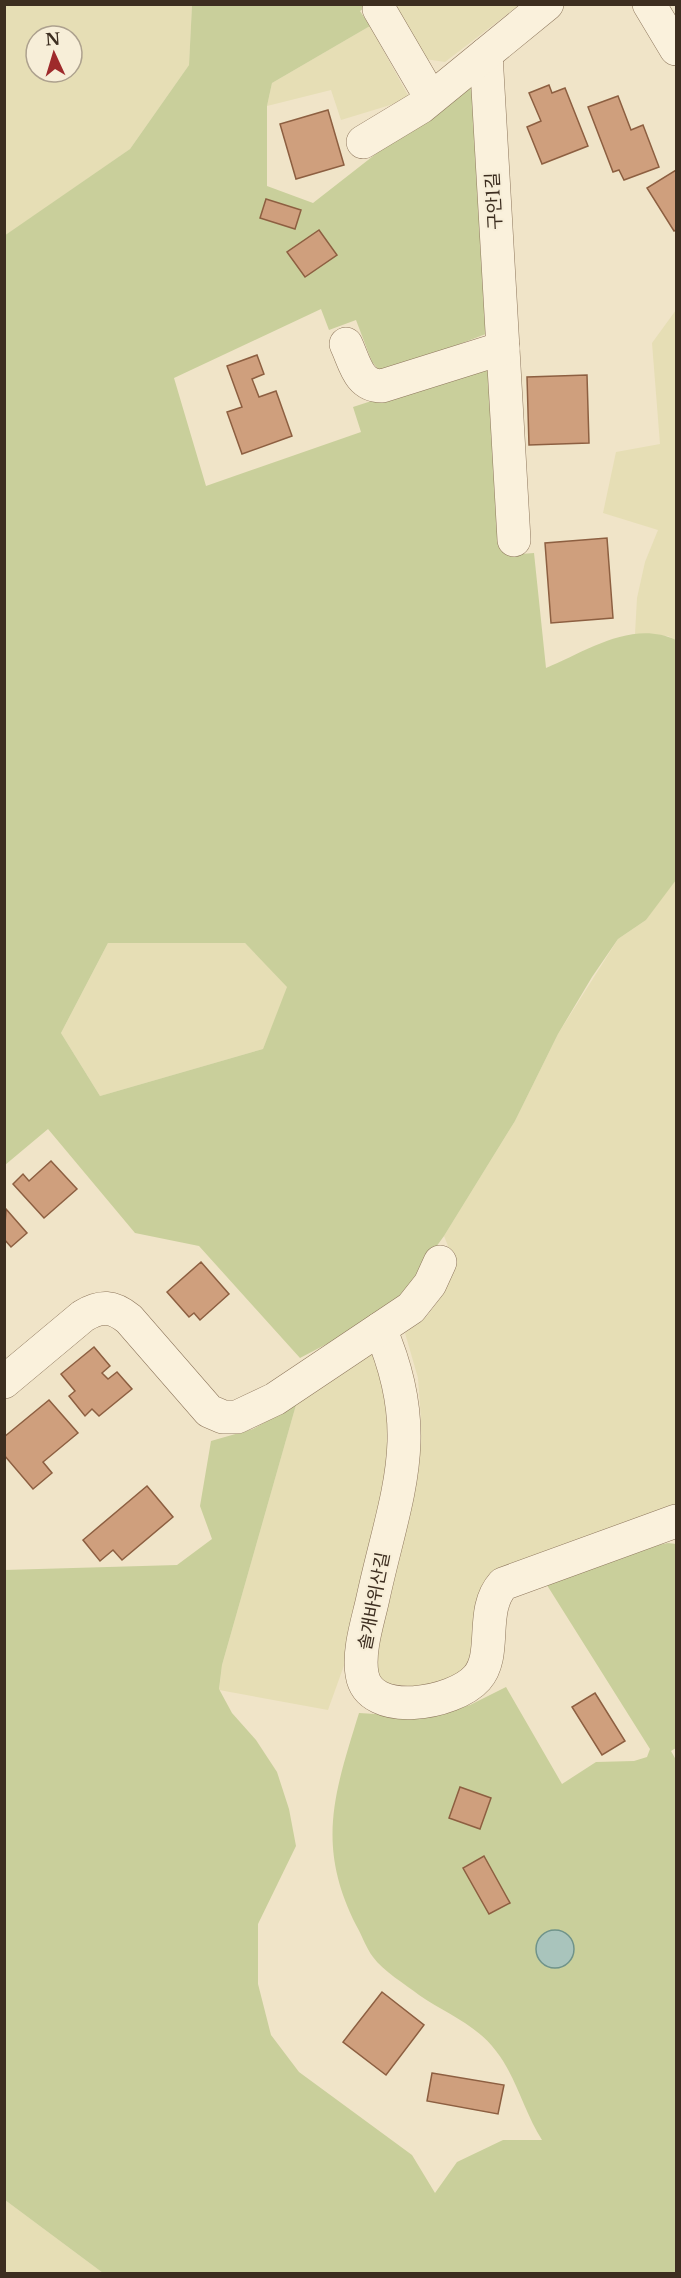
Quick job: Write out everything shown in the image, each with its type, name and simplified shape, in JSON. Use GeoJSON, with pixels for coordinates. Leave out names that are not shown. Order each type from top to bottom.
{"type":"FeatureCollection","features":[{"type":"Feature","properties":{"kind":"lane"},"geometry":{"type":"LineString","coordinates":[[363,142],[399,122],[431,98],[547,4]]}},
{"type":"Feature","properties":{"kind":"lane"},"geometry":{"type":"LineString","coordinates":[[649,4],[676,49]]}},
{"type":"Feature","properties":{"kind":"lane"},"geometry":{"type":"LineString","coordinates":[[379,9],[431,98]]}},
{"type":"Feature","properties":{"kind":"lane","name":"구안1길"},"geometry":{"type":"LineString","coordinates":[[486,54],[514,540]]}},
{"type":"Feature","properties":{"kind":"lane"},"geometry":{"type":"LineString","coordinates":[[346,344],[362,380],[371,386],[382,386],[503,348]]}},
{"type":"Feature","properties":{"kind":"lane"},"geometry":{"type":"LineString","coordinates":[[4,1382],[83,1316],[94,1309],[106,1307],[118,1310],[129,1318],[209,1411],[223,1417],[237,1417],[275,1399],[411,1308],[422,1297],[440,1262]]}},
{"type":"Feature","properties":{"kind":"lane","name":"솔개바위산길"},"geometry":{"type":"LineString","coordinates":[[380,1329],[400,1381],[406,1444],[402,1474],[364,1640],[361,1672],[365,1687],[374,1696],[388,1701],[414,1702],[442,1698],[465,1689],[478,1676],[485,1660],[490,1604],[502,1584],[676,1521]]}},
{"type":"Feature","properties":{"kind":"shaded area"},"geometry":{"type":"Polygon","coordinates":[[[5,5],[192,5],[189,65],[130,149],[5,236],[5,5]]]}},
{"type":"Feature","properties":{"kind":"shaded area"},"geometry":{"type":"Polygon","coordinates":[[[396,5],[519,5],[445,62],[425,59],[396,5]]]}},
{"type":"Feature","properties":{"kind":"shaded area"},"geometry":{"type":"Polygon","coordinates":[[[370,26],[410,99],[341,120],[331,90],[267,106],[272,83],[370,26]]]}},
{"type":"Feature","properties":{"kind":"shaded area"},"geometry":{"type":"Polygon","coordinates":[[[676,310],[676,640],[668,636],[635,634],[637,598],[645,562],[658,530],[603,513],[616,452],[660,444],[652,343],[676,310]]]}},
{"type":"Feature","properties":{"kind":"shaded area"},"geometry":{"type":"Polygon","coordinates":[[[676,877],[676,1506],[494,1571],[484,1583],[476,1601],[471,1656],[464,1669],[449,1680],[428,1688],[382,1683],[373,1671],[418,1464],[421,1420],[418,1378],[405,1333],[427,1316],[444,1293],[456,1266],[444,1236],[515,1121],[558,1034],[618,939],[646,920],[676,877]]]}},
{"type":"Feature","properties":{"kind":"shaded area"},"geometry":{"type":"Polygon","coordinates":[[[108,943],[245,943],[288,987],[263,1049],[100,1096],[61,1033],[108,943]]]}},
{"type":"Feature","properties":{"kind":"shaded area"},"geometry":{"type":"Polygon","coordinates":[[[378,1350],[397,1405],[356,1632],[328,1710],[219,1690],[222,1665],[296,1405],[378,1350]]]}},
{"type":"Feature","properties":{"kind":"shaded area"},"geometry":{"type":"Polygon","coordinates":[[[5,2200],[103,2273],[5,2273],[5,2200]]]}},
{"type":"Feature","properties":{"kind":"green space"},"geometry":{"type":"Polygon","coordinates":[[[192,5],[369,5],[360,11],[370,26],[272,83],[267,106],[267,186],[313,203],[482,71],[491,332],[392,370],[379,370],[372,362],[356,320],[329,330],[321,309],[174,378],[206,486],[361,432],[353,407],[494,361],[507,555],[534,553],[546,668],[609,640],[626,635],[643,633],[676,640],[676,880],[646,920],[618,939],[592,977],[558,1034],[515,1121],[444,1236],[397,1301],[357,1328],[300,1358],[199,1246],[135,1233],[48,1129],[5,1165],[4,236],[130,149],[189,65],[192,5]],[[108,943],[61,1033],[100,1096],[263,1049],[287,987],[245,943],[108,943]]]}},
{"type":"Feature","properties":{"kind":"green space"},"geometry":{"type":"Polygon","coordinates":[[[296,1405],[222,1665],[219,1689],[232,1713],[256,1740],[277,1772],[289,1809],[296,1846],[258,1924],[258,1984],[271,2035],[299,2072],[412,2155],[435,2193],[457,2162],[503,2140],[542,2140],[510,2072],[496,2051],[480,2034],[388,1972],[377,1962],[366,1946],[356,1925],[336,1870],[333,1819],[342,1769],[359,1713],[424,1717],[470,1705],[506,1687],[562,1784],[596,1762],[634,1761],[647,1757],[650,1749],[545,1582],[654,1546],[676,1544],[676,1748],[671,1751],[676,1760],[676,2273],[103,2273],[5,2200],[4,1570],[177,1565],[212,1539],[200,1506],[211,1441],[253,1429],[296,1405]]]}},
{"type":"Feature","properties":{"kind":"water"},"geometry":{"type":"Polygon","coordinates":[[[555,1930],[568,1936],[574,1949],[568,1962],[555,1968],[542,1962],[536,1949],[542,1936],[555,1930]]]}},
{"type":"Feature","properties":{"kind":"building"},"geometry":{"type":"Polygon","coordinates":[[[549,85],[552,93],[565,88],[588,146],[542,164],[527,127],[541,121],[529,93],[549,85]]]}},
{"type":"Feature","properties":{"kind":"building"},"geometry":{"type":"Polygon","coordinates":[[[618,96],[631,130],[643,125],[659,167],[624,180],[619,170],[613,172],[588,107],[618,96]]]}},
{"type":"Feature","properties":{"kind":"building"},"geometry":{"type":"Polygon","coordinates":[[[328,110],[344,165],[296,179],[280,124],[328,110]]]}},
{"type":"Feature","properties":{"kind":"building"},"geometry":{"type":"Polygon","coordinates":[[[676,170],[676,230],[674,231],[647,188],[676,170]]]}},
{"type":"Feature","properties":{"kind":"building"},"geometry":{"type":"Polygon","coordinates":[[[266,199],[301,210],[295,229],[260,218],[266,199]]]}},
{"type":"Feature","properties":{"kind":"building"},"geometry":{"type":"Polygon","coordinates":[[[319,230],[337,255],[305,277],[287,252],[319,230]]]}},
{"type":"Feature","properties":{"kind":"building"},"geometry":{"type":"Polygon","coordinates":[[[257,355],[264,374],[252,379],[259,397],[276,391],[292,436],[242,454],[227,412],[242,407],[227,366],[257,355]]]}},
{"type":"Feature","properties":{"kind":"building"},"geometry":{"type":"Polygon","coordinates":[[[587,375],[589,443],[529,445],[527,377],[587,375]]]}},
{"type":"Feature","properties":{"kind":"building"},"geometry":{"type":"Polygon","coordinates":[[[607,538],[613,618],[551,623],[545,543],[607,538]]]}},
{"type":"Feature","properties":{"kind":"building"},"geometry":{"type":"Polygon","coordinates":[[[51,1161],[77,1189],[44,1218],[13,1184],[23,1174],[29,1181],[51,1161]]]}},
{"type":"Feature","properties":{"kind":"building"},"geometry":{"type":"Polygon","coordinates":[[[6,1209],[27,1233],[11,1247],[4,1239],[6,1209]]]}},
{"type":"Feature","properties":{"kind":"building"},"geometry":{"type":"Polygon","coordinates":[[[201,1262],[229,1294],[200,1320],[194,1313],[189,1317],[167,1292],[201,1262]]]}},
{"type":"Feature","properties":{"kind":"building"},"geometry":{"type":"Polygon","coordinates":[[[94,1347],[110,1366],[102,1373],[108,1379],[117,1372],[132,1389],[99,1416],[92,1409],[85,1416],[69,1396],[75,1391],[61,1374],[94,1347]]]}},
{"type":"Feature","properties":{"kind":"building"},"geometry":{"type":"Polygon","coordinates":[[[49,1400],[78,1433],[43,1462],[52,1473],[33,1489],[4,1455],[4,1437],[49,1400]]]}},
{"type":"Feature","properties":{"kind":"building"},"geometry":{"type":"Polygon","coordinates":[[[147,1486],[173,1517],[122,1560],[113,1550],[100,1561],[83,1540],[147,1486]]]}},
{"type":"Feature","properties":{"kind":"building"},"geometry":{"type":"Polygon","coordinates":[[[595,1693],[625,1741],[602,1755],[572,1707],[595,1693]]]}},
{"type":"Feature","properties":{"kind":"building"},"geometry":{"type":"Polygon","coordinates":[[[460,1787],[491,1798],[480,1829],[449,1818],[460,1787]]]}},
{"type":"Feature","properties":{"kind":"building"},"geometry":{"type":"Polygon","coordinates":[[[484,1856],[510,1903],[489,1914],[463,1868],[484,1856]]]}},
{"type":"Feature","properties":{"kind":"building"},"geometry":{"type":"Polygon","coordinates":[[[382,1992],[424,2025],[386,2075],[343,2042],[382,1992]]]}},
{"type":"Feature","properties":{"kind":"building"},"geometry":{"type":"Polygon","coordinates":[[[432,2073],[504,2085],[498,2114],[427,2101],[432,2073]]]}}]}
